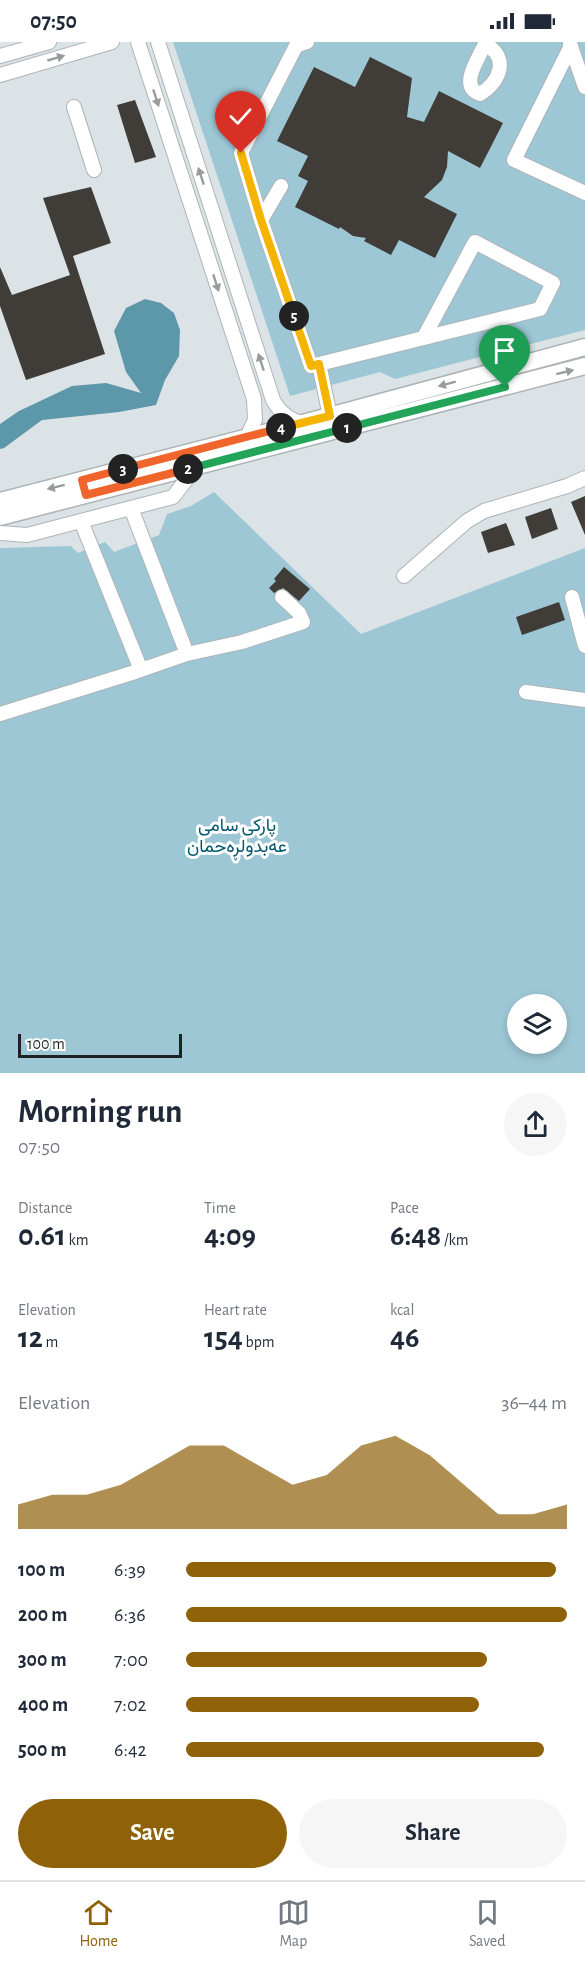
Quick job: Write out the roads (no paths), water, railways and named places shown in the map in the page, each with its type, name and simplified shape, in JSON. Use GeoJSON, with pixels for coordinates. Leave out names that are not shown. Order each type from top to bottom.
{"type":"FeatureCollection","features":[{"type":"Feature","properties":{"kind":"main road"},"geometry":{"type":"LineString","coordinates":[[0,517],[247,437],[585,347]]}},
{"type":"Feature","properties":{"kind":"main road"},"geometry":{"type":"LineString","coordinates":[[0,501],[196,467],[585,366]]}},
{"type":"Feature","properties":{"kind":"street"},"geometry":{"type":"LineString","coordinates":[[0,56],[50,42]]}},
{"type":"Feature","properties":{"kind":"street"},"geometry":{"type":"LineString","coordinates":[[0,75],[112,42]]}},
{"type":"Feature","properties":{"kind":"street"},"geometry":{"type":"LineString","coordinates":[[138,42],[254,399],[255,420],[247,437]]}},
{"type":"Feature","properties":{"kind":"street"},"geometry":{"type":"LineString","coordinates":[[158,42],[271,393],[282,413],[303,423]]}},
{"type":"Feature","properties":{"kind":"street"},"geometry":{"type":"LineString","coordinates":[[308,42],[296,46],[241,153],[261,220],[311,366],[424,338],[540,309],[553,283],[476,242],[424,338]]}},
{"type":"Feature","properties":{"kind":"street"},"geometry":{"type":"LineString","coordinates":[[570,44],[585,87]]}},
{"type":"Feature","properties":{"kind":"street"},"geometry":{"type":"LineString","coordinates":[[570,44],[514,160],[585,193]]}},
{"type":"Feature","properties":{"kind":"street"},"geometry":{"type":"LineString","coordinates":[[74,107],[94,170]]}},
{"type":"Feature","properties":{"kind":"street"},"geometry":{"type":"LineString","coordinates":[[261,220],[281,186]]}},
{"type":"Feature","properties":{"kind":"street"},"geometry":{"type":"LineString","coordinates":[[319,364],[330,416]]}},
{"type":"Feature","properties":{"kind":"street"},"geometry":{"type":"LineString","coordinates":[[254,399],[256,402],[265,404],[269,401],[271,393]]}},
{"type":"Feature","properties":{"kind":"street"},"geometry":{"type":"LineString","coordinates":[[0,533],[27,535],[173,497],[196,467]]}},
{"type":"Feature","properties":{"kind":"street"},"geometry":{"type":"LineString","coordinates":[[404,576],[467,521],[484,511],[567,486],[585,478]]}},
{"type":"Feature","properties":{"kind":"street"},"geometry":{"type":"LineString","coordinates":[[131,508],[187,654]]}},
{"type":"Feature","properties":{"kind":"street"},"geometry":{"type":"LineString","coordinates":[[81,521],[141,670]]}},
{"type":"Feature","properties":{"kind":"street"},"geometry":{"type":"LineString","coordinates":[[0,714],[187,654],[242,642],[303,622],[299,613],[282,597]]}},
{"type":"Feature","properties":{"kind":"street"},"geometry":{"type":"LineString","coordinates":[[572,597],[585,646]]}},
{"type":"Feature","properties":{"kind":"street"},"geometry":{"type":"LineString","coordinates":[[526,692],[585,700]]}},
{"type":"Feature","properties":{"kind":"park label","name":"پارکی سامی عەبدولڕەحمان"},"geometry":{"type":"Point","coordinates":[237,836]}}]}
